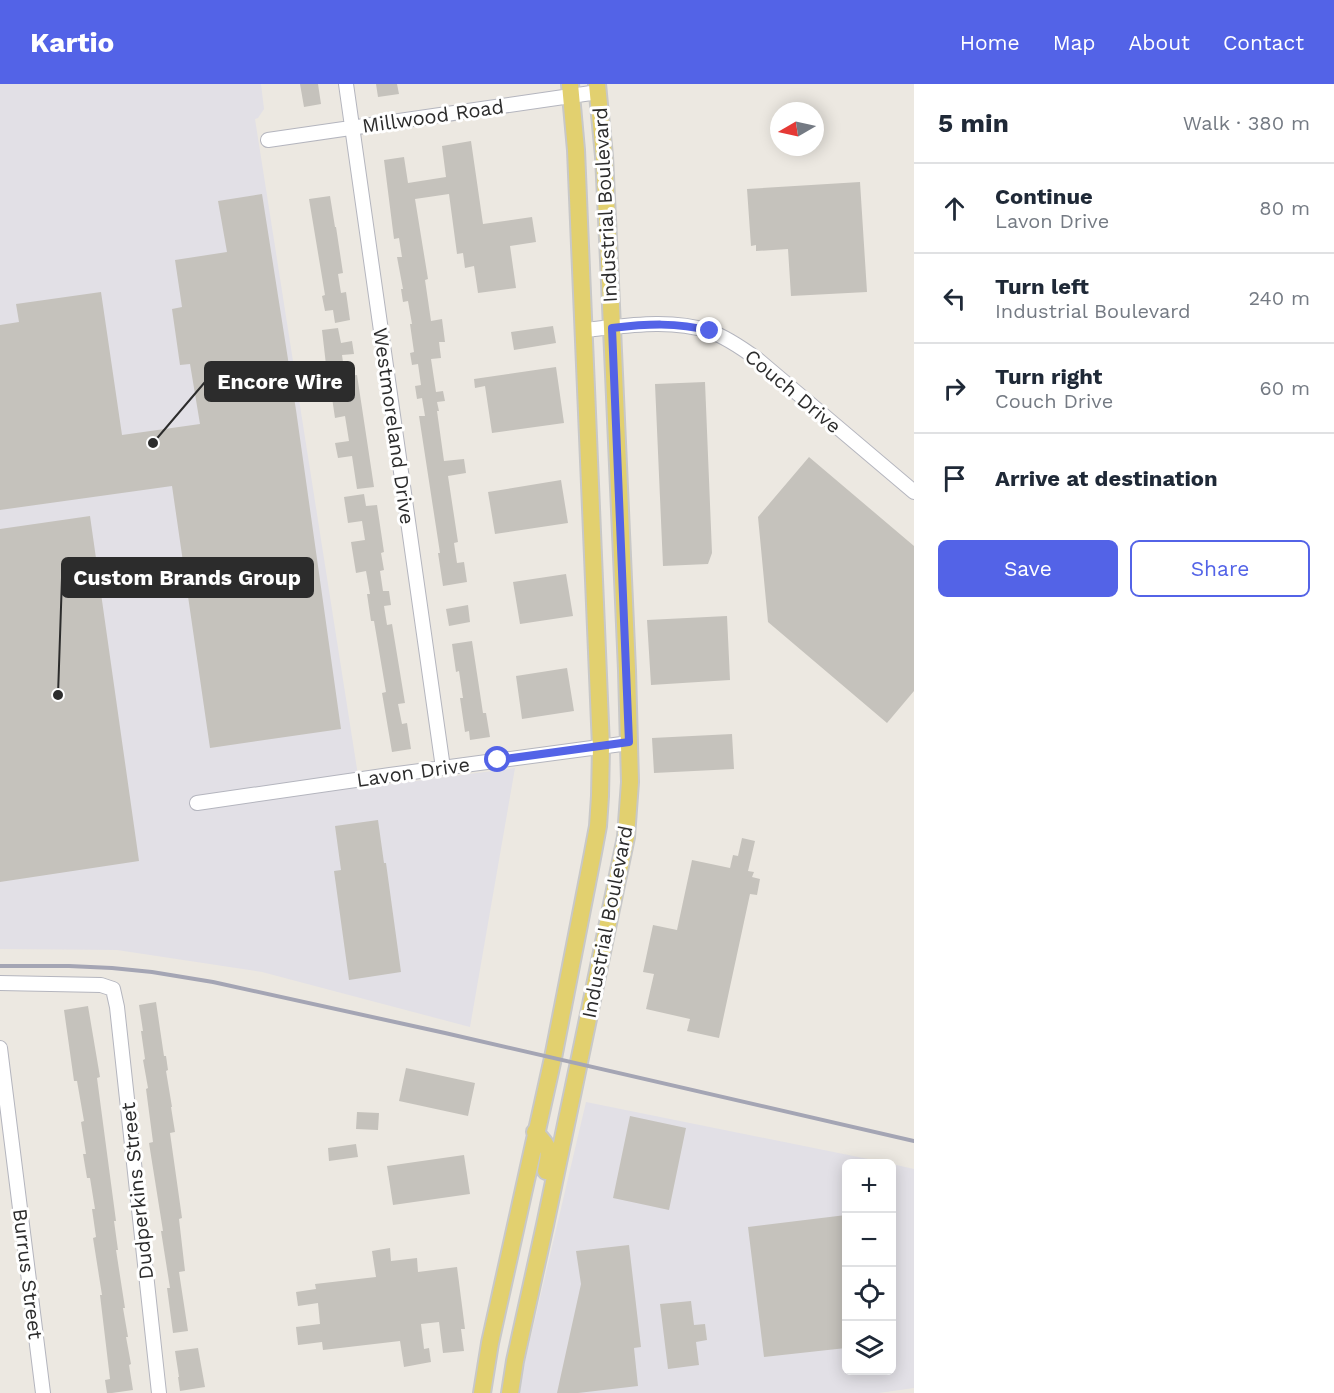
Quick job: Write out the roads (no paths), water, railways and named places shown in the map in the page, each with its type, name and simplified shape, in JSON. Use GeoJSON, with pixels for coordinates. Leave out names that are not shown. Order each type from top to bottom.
{"type":"FeatureCollection","features":[{"type":"Feature","properties":{"kind":"main road","name":"Industrial Boulevard"},"geometry":{"type":"LineString","coordinates":[[510,1393],[626,837],[630,782],[612,328],[604,156],[598,88]]}},
{"type":"Feature","properties":{"kind":"main road","name":"Industrial Boulevard"},"geometry":{"type":"LineString","coordinates":[[482,1393],[490,1343],[553,1058],[598,826],[601,747],[577,157],[570,90]]}},
{"type":"Feature","properties":{"kind":"main road"},"geometry":{"type":"LineString","coordinates":[[515,1231],[544,1231],[540,1205],[549,1153],[546,1145],[535,1132]]}},
{"type":"Feature","properties":{"kind":"street","name":"Westmoreland Drive"},"geometry":{"type":"LineString","coordinates":[[346,84],[443,768]]}},
{"type":"Feature","properties":{"kind":"street","name":"Millwood Road"},"geometry":{"type":"LineString","coordinates":[[268,140],[570,90],[598,88]]}},
{"type":"Feature","properties":{"kind":"street","name":"Couch Drive"},"geometry":{"type":"LineString","coordinates":[[584,330],[646,324],[674,324],[710,331],[757,359],[914,492]]}},
{"type":"Feature","properties":{"kind":"street","name":"Lavon Drive"},"geometry":{"type":"LineString","coordinates":[[197,803],[629,742]]}},
{"type":"Feature","properties":{"kind":"street","name":"Dudperkins Street"},"geometry":{"type":"LineString","coordinates":[[0,983],[101,985],[112,989],[118,1019],[159,1393]]}},
{"type":"Feature","properties":{"kind":"street","name":"Burrus Street"},"geometry":{"type":"LineString","coordinates":[[0,1048],[43,1393]]}},
{"type":"Feature","properties":{"kind":"railway"},"geometry":{"type":"LineString","coordinates":[[0,966],[112,968],[213,982],[914,1141]]}},
{"type":"Feature","properties":{"kind":"place","name":"Encore Wire"},"geometry":{"type":"Point","coordinates":[153,443]}},
{"type":"Feature","properties":{"kind":"place","name":"Custom Brands Group"},"geometry":{"type":"Point","coordinates":[58,695]}}]}
